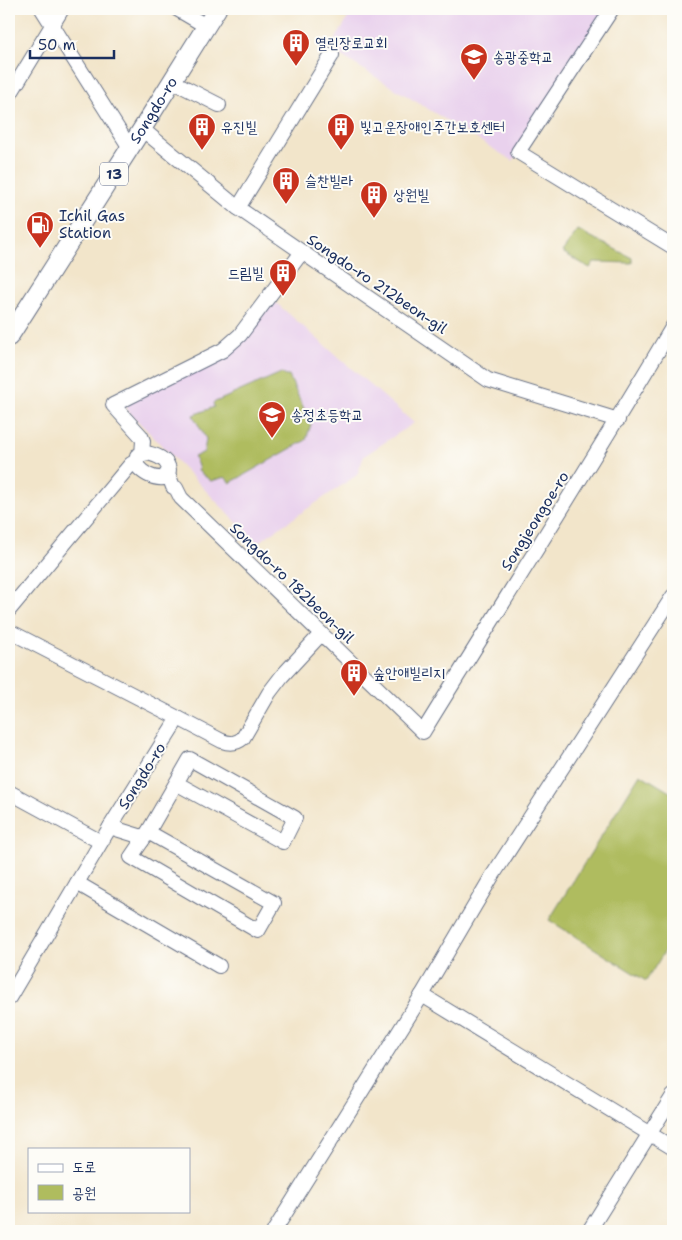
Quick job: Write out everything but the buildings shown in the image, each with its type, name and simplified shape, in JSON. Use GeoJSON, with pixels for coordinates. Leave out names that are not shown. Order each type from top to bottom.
{"type":"FeatureCollection","features":[{"type":"Feature","properties":{"kind":"main road","name":"Songdo-ro"},"geometry":{"type":"LineString","coordinates":[[9,337],[217,9]]}},
{"type":"Feature","properties":{"kind":"street"},"geometry":{"type":"LineString","coordinates":[[42,9],[130,148]]}},
{"type":"Feature","properties":{"kind":"street"},"geometry":{"type":"LineString","coordinates":[[9,96],[62,9]]}},
{"type":"Feature","properties":{"kind":"street"},"geometry":{"type":"LineString","coordinates":[[178,9],[206,26]]}},
{"type":"Feature","properties":{"kind":"street"},"geometry":{"type":"LineString","coordinates":[[612,9],[518,152],[673,247]]}},
{"type":"Feature","properties":{"kind":"street"},"geometry":{"type":"LineString","coordinates":[[238,208],[332,55]]}},
{"type":"Feature","properties":{"kind":"street"},"geometry":{"type":"LineString","coordinates":[[172,81],[219,105]]}},
{"type":"Feature","properties":{"kind":"street","name":"Songdo-ro 212beon-gil"},"geometry":{"type":"LineString","coordinates":[[142,129],[238,208],[488,380],[618,420]]}},
{"type":"Feature","properties":{"kind":"street"},"geometry":{"type":"LineString","coordinates":[[9,610],[139,457],[153,455],[162,459],[169,466],[168,473],[164,478],[155,478],[137,466],[139,457],[143,441],[141,436],[113,405],[223,350],[240,335],[302,252]]}},
{"type":"Feature","properties":{"kind":"street","name":"Songjeongoe-ro"},"geometry":{"type":"LineString","coordinates":[[423,732],[618,420],[673,326]]}},
{"type":"Feature","properties":{"kind":"street","name":"Songdo-ro 182beon-gil"},"geometry":{"type":"LineString","coordinates":[[168,473],[173,487],[176,488],[181,498],[423,732]]}},
{"type":"Feature","properties":{"kind":"street"},"geometry":{"type":"LineString","coordinates":[[274,1231],[422,995],[491,878],[673,596]]}},
{"type":"Feature","properties":{"kind":"street"},"geometry":{"type":"LineString","coordinates":[[9,630],[228,743],[238,742],[243,738],[269,693],[321,634]]}},
{"type":"Feature","properties":{"kind":"street","name":"Songdo-ro"},"geometry":{"type":"LineString","coordinates":[[9,998],[110,827],[178,718]]}},
{"type":"Feature","properties":{"kind":"street"},"geometry":{"type":"LineString","coordinates":[[110,827],[145,837],[274,903],[258,931],[132,858],[145,837],[176,783],[190,759],[295,818],[283,842],[176,783]]}},
{"type":"Feature","properties":{"kind":"street"},"geometry":{"type":"LineString","coordinates":[[9,792],[101,842]]}},
{"type":"Feature","properties":{"kind":"street"},"geometry":{"type":"LineString","coordinates":[[77,883],[219,966]]}},
{"type":"Feature","properties":{"kind":"street"},"geometry":{"type":"LineString","coordinates":[[422,995],[673,1148]]}},
{"type":"Feature","properties":{"kind":"street"},"geometry":{"type":"LineString","coordinates":[[589,1231],[673,1096]]}},
{"type":"Feature","properties":{"kind":"shaded area","name":"송광중학교"},"geometry":{"type":"Polygon","coordinates":[[[353,9],[612,9],[513,161],[330,49],[353,9]]]}},
{"type":"Feature","properties":{"kind":"shaded area","name":"송정초등학교"},"geometry":{"type":"Polygon","coordinates":[[[275,302],[414,423],[364,456],[357,475],[257,543],[128,411],[126,404],[240,345],[275,302]]]}},
{"type":"Feature","properties":{"kind":"green space"},"geometry":{"type":"Polygon","coordinates":[[[578,230],[632,258],[632,263],[594,262],[590,268],[562,252],[578,230]]]}},
{"type":"Feature","properties":{"kind":"green space"},"geometry":{"type":"Polygon","coordinates":[[[281,373],[289,376],[311,424],[306,440],[230,483],[225,477],[211,481],[198,471],[199,468],[194,457],[204,452],[206,439],[193,415],[214,407],[213,403],[281,373]]]}},
{"type":"Feature","properties":{"kind":"green space"},"geometry":{"type":"Polygon","coordinates":[[[640,774],[673,794],[673,938],[646,981],[549,920],[640,774]]]}},
{"type":"Feature","properties":{"kind":"place","name":"열린장로교회"},"geometry":{"type":"Point","coordinates":[296,67]}},
{"type":"Feature","properties":{"kind":"place","name":"송광중학교"},"geometry":{"type":"Point","coordinates":[474,81]}},
{"type":"Feature","properties":{"kind":"place","name":"유진빌"},"geometry":{"type":"Point","coordinates":[202,151]}},
{"type":"Feature","properties":{"kind":"place","name":"빛고운장애인주간보호센터"},"geometry":{"type":"Point","coordinates":[341,151]}},
{"type":"Feature","properties":{"kind":"place","name":"슬찬빌라"},"geometry":{"type":"Point","coordinates":[286,205]}},
{"type":"Feature","properties":{"kind":"place","name":"상원빌"},"geometry":{"type":"Point","coordinates":[374,219]}},
{"type":"Feature","properties":{"kind":"place","name":"Ichil Gas Station"},"geometry":{"type":"Point","coordinates":[40,249]}},
{"type":"Feature","properties":{"kind":"place","name":"드림빌"},"geometry":{"type":"Point","coordinates":[283,297]}},
{"type":"Feature","properties":{"kind":"place","name":"송정초등학교"},"geometry":{"type":"Point","coordinates":[272,439]}},
{"type":"Feature","properties":{"kind":"place","name":"숲안애빌리지"},"geometry":{"type":"Point","coordinates":[354,697]}}]}
